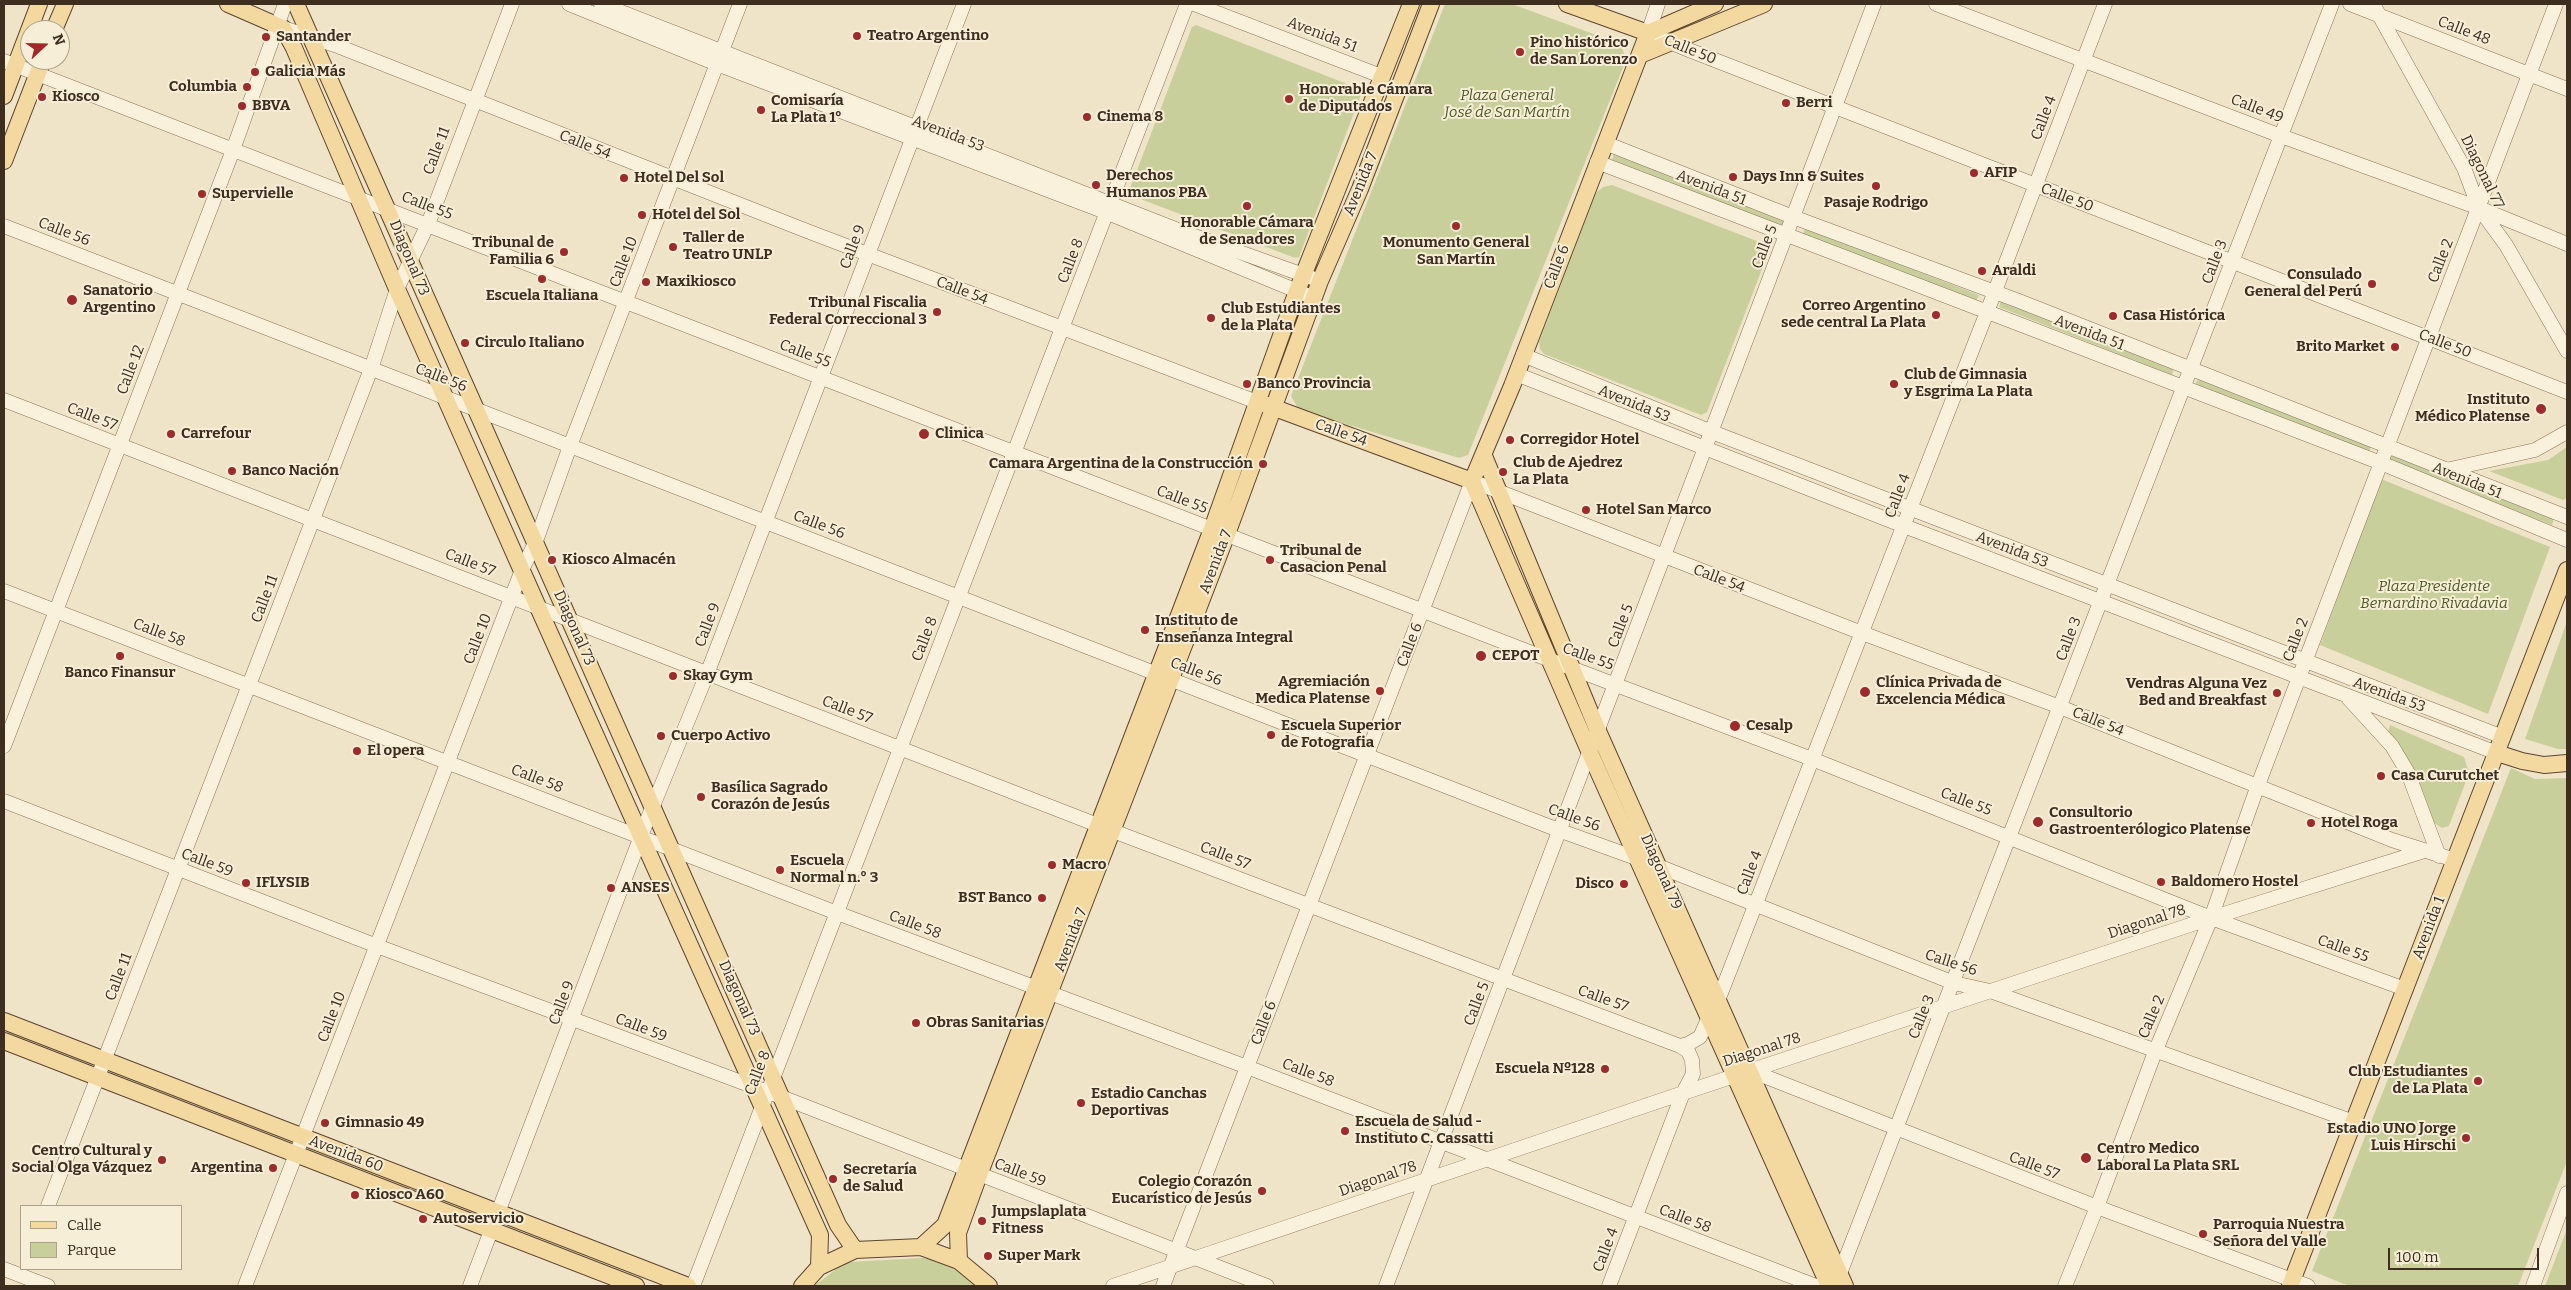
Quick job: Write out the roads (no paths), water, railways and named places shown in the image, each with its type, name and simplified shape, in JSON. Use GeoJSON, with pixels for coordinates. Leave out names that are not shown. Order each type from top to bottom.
{"type":"FeatureCollection","features":[{"type":"Feature","properties":{"kind":"main road"},"geometry":{"type":"LineString","coordinates":[[4,96],[10,63],[39,4]]}},
{"type":"Feature","properties":{"kind":"main road"},"geometry":{"type":"LineString","coordinates":[[58,20],[64,4]]}},
{"type":"Feature","properties":{"kind":"main road","name":"Calle 54"},"geometry":{"type":"LineString","coordinates":[[228,4],[281,26]]}},
{"type":"Feature","properties":{"kind":"main road","name":"Diagonal 73"},"geometry":{"type":"LineString","coordinates":[[296,4],[784,1098],[838,1225],[855,1250]]}},
{"type":"Feature","properties":{"kind":"main road","name":"Avenida 7"},"geometry":{"type":"LineString","coordinates":[[921,1247],[945,1225],[972,1172],[1105,828],[1156,673],[1212,528],[1297,291],[1411,4]]}},
{"type":"Feature","properties":{"kind":"main road","name":"Avenida 7"},"geometry":{"type":"LineString","coordinates":[[1105,828],[1171,679],[1227,534],[1320,281],[1360,189],[1431,4]]}},
{"type":"Feature","properties":{"kind":"main road","name":"Calle 50"},"geometry":{"type":"LineString","coordinates":[[1567,4],[1648,33]]}},
{"type":"Feature","properties":{"kind":"main road"},"geometry":{"type":"LineString","coordinates":[[1648,33],[1715,4]]}},
{"type":"Feature","properties":{"kind":"main road"},"geometry":{"type":"LineString","coordinates":[[1640,55],[1764,4]]}},
{"type":"Feature","properties":{"kind":"main road","name":"Diagonal 73"},"geometry":{"type":"LineString","coordinates":[[281,26],[294,48],[360,198],[397,289],[447,398],[538,607],[761,1095],[820,1235],[819,1268]]}},
{"type":"Feature","properties":{"kind":"main road","name":"Calle 6"},"geometry":{"type":"LineString","coordinates":[[1472,481],[1484,456],[1648,33]]}},
{"type":"Feature","properties":{"kind":"main road"},"geometry":{"type":"LineString","coordinates":[[4,161],[39,70]]}},
{"type":"Feature","properties":{"kind":"main road","name":"Calle 54"},"geometry":{"type":"LineString","coordinates":[[1257,402],[1472,481]]}},
{"type":"Feature","properties":{"kind":"main road","name":"Diagonal 79"},"geometry":{"type":"LineString","coordinates":[[1484,456],[1598,731],[1719,998],[1743,1073],[1837,1284]]}},
{"type":"Feature","properties":{"kind":"main road","name":"Diagonal 79"},"geometry":{"type":"LineString","coordinates":[[1472,481],[1637,858],[1710,1017],[1743,1073]]}},
{"type":"Feature","properties":{"kind":"main road","name":"Avenida 1"},"geometry":{"type":"LineString","coordinates":[[2291,1283],[2567,570]]}},
{"type":"Feature","properties":{"kind":"main road"},"geometry":{"type":"LineString","coordinates":[[2497,752],[2522,761],[2544,765],[2567,763]]}},
{"type":"Feature","properties":{"kind":"main road","name":"Avenida 60"},"geometry":{"type":"LineString","coordinates":[[4,1021],[688,1286]]}},
{"type":"Feature","properties":{"kind":"main road","name":"Avenida 60"},"geometry":{"type":"LineString","coordinates":[[4,1041],[636,1286]]}},
{"type":"Feature","properties":{"kind":"main road","name":"Avenida 7"},"geometry":{"type":"LineString","coordinates":[[959,1262],[958,1233],[972,1172]]}},
{"type":"Feature","properties":{"kind":"main road"},"geometry":{"type":"LineString","coordinates":[[820,1235],[830,1235],[838,1225]]}},
{"type":"Feature","properties":{"kind":"main road"},"geometry":{"type":"LineString","coordinates":[[802,1286],[819,1268],[855,1250],[921,1247],[959,1262],[989,1286]]}},
{"type":"Feature","properties":{"kind":"street","name":"Calle 12"},"geometry":{"type":"LineString","coordinates":[[4,746],[281,26],[285,4]]}},
{"type":"Feature","properties":{"kind":"street","name":"Calle 11"},"geometry":{"type":"LineString","coordinates":[[48,1205],[371,368],[397,289],[428,224],[512,4]]}},
{"type":"Feature","properties":{"kind":"street","name":"Avenida 53"},"geometry":{"type":"LineString","coordinates":[[569,4],[719,58],[1109,208],[1320,281]]}},
{"type":"Feature","properties":{"kind":"street","name":"Avenida 53"},"geometry":{"type":"LineString","coordinates":[[601,4],[719,58]]}},
{"type":"Feature","properties":{"kind":"street","name":"Calle 10"},"geometry":{"type":"LineString","coordinates":[[245,1286],[522,570],[536,541],[570,446],[740,4]]}},
{"type":"Feature","properties":{"kind":"street","name":"Calle 9"},"geometry":{"type":"LineString","coordinates":[[470,1286],[573,1020],[641,836],[707,674],[964,4]]}},
{"type":"Feature","properties":{"kind":"street","name":"Calle 8"},"geometry":{"type":"LineString","coordinates":[[693,1286],[761,1095],[774,1077],[1187,4]]}},
{"type":"Feature","properties":{"kind":"street","name":"Avenida 51"},"geometry":{"type":"LineString","coordinates":[[1194,4],[1381,76]]}},
{"type":"Feature","properties":{"kind":"street","name":"Calle 6"},"geometry":{"type":"LineString","coordinates":[[1648,33],[1658,4]]}},
{"type":"Feature","properties":{"kind":"street","name":"Calle 5"},"geometry":{"type":"LineString","coordinates":[[1386,1286],[1665,558],[1874,4]]}},
{"type":"Feature","properties":{"kind":"street","name":"Calle 49"},"geometry":{"type":"LineString","coordinates":[[1936,4],[2281,136],[2479,208],[2567,244]]}},
{"type":"Feature","properties":{"kind":"street","name":"Calle 4"},"geometry":{"type":"LineString","coordinates":[[1719,998],[1911,508],[2105,4]]}},
{"type":"Feature","properties":{"kind":"street","name":"Calle 3"},"geometry":{"type":"LineString","coordinates":[[1837,1284],[2332,4]]}},
{"type":"Feature","properties":{"kind":"street","name":"Calle 48"},"geometry":{"type":"LineString","coordinates":[[2350,4],[2567,89]]}},
{"type":"Feature","properties":{"kind":"street","name":"Diagonal 77"},"geometry":{"type":"LineString","coordinates":[[2372,4],[2464,168],[2479,208],[2506,245],[2567,351]]}},
{"type":"Feature","properties":{"kind":"street","name":"Calle 2"},"geometry":{"type":"LineString","coordinates":[[2065,1286],[2098,1208],[2155,1052],[2211,918],[2258,785],[2556,4]]}},
{"type":"Feature","properties":{"kind":"street","name":"Calle 54"},"geometry":{"type":"LineString","coordinates":[[281,26],[673,180],[1257,402]]}},
{"type":"Feature","properties":{"kind":"street","name":"Calle 50"},"geometry":{"type":"LineString","coordinates":[[1648,33],[1835,108],[2567,392]]}},
{"type":"Feature","properties":{"kind":"street","name":"Calle 55"},"geometry":{"type":"LineString","coordinates":[[47,70],[233,150],[1550,660],[1573,667],[1812,759],[2211,918],[2406,989]]}},
{"type":"Feature","properties":{"kind":"street","name":"Avenida 51"},"geometry":{"type":"LineString","coordinates":[[1605,143],[1793,217],[1995,291],[2567,517]]}},
{"type":"Feature","properties":{"kind":"street","name":"Avenida 51"},"geometry":{"type":"LineString","coordinates":[[1597,162],[2381,463],[2567,540]]}},
{"type":"Feature","properties":{"kind":"street","name":"Avenida 53"},"geometry":{"type":"LineString","coordinates":[[1109,208],[1314,298]]}},
{"type":"Feature","properties":{"kind":"street","name":"Calle 56"},"geometry":{"type":"LineString","coordinates":[[4,226],[1561,831],[1658,866],[1755,906],[1954,983],[1990,991],[2155,1052],[2354,1122]]}},
{"type":"Feature","properties":{"kind":"street","name":"Avenida 53"},"geometry":{"type":"LineString","coordinates":[[1523,355],[1712,432],[2503,737]]}},
{"type":"Feature","properties":{"kind":"street","name":"Avenida 53"},"geometry":{"type":"LineString","coordinates":[[1516,374],[2347,697],[2497,752]]}},
{"type":"Feature","properties":{"kind":"street","name":"Calle 57"},"geometry":{"type":"LineString","coordinates":[[4,400],[570,618],[707,674],[1105,828],[1680,1046]]}},
{"type":"Feature","properties":{"kind":"street"},"geometry":{"type":"LineString","coordinates":[[2446,470],[2535,450],[2567,432]]}},
{"type":"Feature","properties":{"kind":"street","name":"Calle 54"},"geometry":{"type":"LineString","coordinates":[[1472,481],[1665,558],[2060,707],[2424,851],[2455,860]]}},
{"type":"Feature","properties":{"kind":"street","name":"Calle 6"},"geometry":{"type":"LineString","coordinates":[[1164,1286],[1472,481]]}},
{"type":"Feature","properties":{"kind":"street","name":"Calle 58"},"geometry":{"type":"LineString","coordinates":[[4,591],[1042,992],[1247,1067],[1816,1286]]}},
{"type":"Feature","properties":{"kind":"street"},"geometry":{"type":"LineString","coordinates":[[2347,697],[2392,746],[2408,773],[2439,856]]}},
{"type":"Feature","properties":{"kind":"street","name":"Calle 59"},"geometry":{"type":"LineString","coordinates":[[4,802],[573,1020],[761,1095],[784,1098],[1267,1286]]}},
{"type":"Feature","properties":{"kind":"street","name":"Diagonal 78"},"geometry":{"type":"LineString","coordinates":[[1113,1286],[1171,1268],[1484,1159],[1990,991],[2211,918],[2424,851]]}},
{"type":"Feature","properties":{"kind":"street"},"geometry":{"type":"LineString","coordinates":[[1680,1046],[1700,1038],[1710,1017]]}},
{"type":"Feature","properties":{"kind":"street","name":"Calle 4"},"geometry":{"type":"LineString","coordinates":[[1609,1286],[1683,1093],[1693,1074],[1694,1067],[1688,1052],[1680,1046]]}},
{"type":"Feature","properties":{"kind":"street","name":"Calle 57"},"geometry":{"type":"LineString","coordinates":[[1743,1073],[1896,1129],[2291,1283],[2308,1286]]}},
{"type":"Feature","properties":{"kind":"street"},"geometry":{"type":"LineString","coordinates":[[2533,1286],[2567,1193]]}},
{"type":"Feature","properties":{"kind":"street"},"geometry":{"type":"LineString","coordinates":[[4,1269],[48,1286]]}},
{"type":"Feature","properties":{"kind":"place","name":"Teatro Argentino"},"geometry":{"type":"Point","coordinates":[857,36]}},
{"type":"Feature","properties":{"kind":"place","name":"Santander"},"geometry":{"type":"Point","coordinates":[266,37]}},
{"type":"Feature","properties":{"kind":"place","name":"Pino histórico de San Lorenzo"},"geometry":{"type":"Point","coordinates":[1520,52]}},
{"type":"Feature","properties":{"kind":"place","name":"Galicia Más"},"geometry":{"type":"Point","coordinates":[255,72]}},
{"type":"Feature","properties":{"kind":"place","name":"Columbia"},"geometry":{"type":"Point","coordinates":[247,87]}},
{"type":"Feature","properties":{"kind":"place","name":"Kiosco"},"geometry":{"type":"Point","coordinates":[42,97]}},
{"type":"Feature","properties":{"kind":"place","name":"Honorable Cámara de Diputados"},"geometry":{"type":"Point","coordinates":[1289,99]}},
{"type":"Feature","properties":{"kind":"place","name":"Berri"},"geometry":{"type":"Point","coordinates":[1786,103]}},
{"type":"Feature","properties":{"kind":"place","name":"BBVA"},"geometry":{"type":"Point","coordinates":[242,106]}},
{"type":"Feature","properties":{"kind":"place","name":"Comisaría La Plata 1°"},"geometry":{"type":"Point","coordinates":[761,110]}},
{"type":"Feature","properties":{"kind":"place","name":"Cinema 8"},"geometry":{"type":"Point","coordinates":[1087,117]}},
{"type":"Feature","properties":{"kind":"place","name":"AFIP"},"geometry":{"type":"Point","coordinates":[1974,173]}},
{"type":"Feature","properties":{"kind":"place","name":"Days Inn & Suites"},"geometry":{"type":"Point","coordinates":[1733,177]}},
{"type":"Feature","properties":{"kind":"place","name":"Hotel Del Sol"},"geometry":{"type":"Point","coordinates":[624,178]}},
{"type":"Feature","properties":{"kind":"place","name":"Derechos Humanos PBA"},"geometry":{"type":"Point","coordinates":[1096,185]}},
{"type":"Feature","properties":{"kind":"place","name":"Pasaje Rodrigo"},"geometry":{"type":"Point","coordinates":[1876,186]}},
{"type":"Feature","properties":{"kind":"place","name":"Supervielle"},"geometry":{"type":"Point","coordinates":[202,194]}},
{"type":"Feature","properties":{"kind":"place","name":"Honorable Cámara de Senadores"},"geometry":{"type":"Point","coordinates":[1247,206]}},
{"type":"Feature","properties":{"kind":"place","name":"Hotel del Sol"},"geometry":{"type":"Point","coordinates":[642,215]}},
{"type":"Feature","properties":{"kind":"place","name":"Monumento General San Martín"},"geometry":{"type":"Point","coordinates":[1456,226]}},
{"type":"Feature","properties":{"kind":"place","name":"Taller de Teatro UNLP"},"geometry":{"type":"Point","coordinates":[673,247]}},
{"type":"Feature","properties":{"kind":"place","name":"Tribunal de Familia 6"},"geometry":{"type":"Point","coordinates":[564,252]}},
{"type":"Feature","properties":{"kind":"place","name":"Araldi"},"geometry":{"type":"Point","coordinates":[1982,271]}},
{"type":"Feature","properties":{"kind":"place","name":"Escuela Italiana"},"geometry":{"type":"Point","coordinates":[542,279]}},
{"type":"Feature","properties":{"kind":"place","name":"Maxikiosco"},"geometry":{"type":"Point","coordinates":[646,282]}},
{"type":"Feature","properties":{"kind":"place","name":"Consulado General del Perú"},"geometry":{"type":"Point","coordinates":[2372,284]}},
{"type":"Feature","properties":{"kind":"place","name":"Sanatorio Argentino"},"geometry":{"type":"Point","coordinates":[72,300]}},
{"type":"Feature","properties":{"kind":"place","name":"Tribunal Fiscalia Federal Correccional 3"},"geometry":{"type":"Point","coordinates":[937,312]}},
{"type":"Feature","properties":{"kind":"place","name":"Correo Argentino sede central La Plata"},"geometry":{"type":"Point","coordinates":[1936,315]}},
{"type":"Feature","properties":{"kind":"place","name":"Casa Histórica"},"geometry":{"type":"Point","coordinates":[2113,316]}},
{"type":"Feature","properties":{"kind":"place","name":"Club Estudiantes de la Plata"},"geometry":{"type":"Point","coordinates":[1211,318]}},
{"type":"Feature","properties":{"kind":"place","name":"Circulo Italiano"},"geometry":{"type":"Point","coordinates":[465,343]}},
{"type":"Feature","properties":{"kind":"place","name":"Brito Market"},"geometry":{"type":"Point","coordinates":[2395,347]}},
{"type":"Feature","properties":{"kind":"place","name":"Banco Provincia"},"geometry":{"type":"Point","coordinates":[1247,384]}},
{"type":"Feature","properties":{"kind":"place","name":"Club de Gimnasia y Esgrima La Plata"},"geometry":{"type":"Point","coordinates":[1894,384]}},
{"type":"Feature","properties":{"kind":"place","name":"Instituto Médico Platense"},"geometry":{"type":"Point","coordinates":[2541,409]}},
{"type":"Feature","properties":{"kind":"place","name":"Carrefour"},"geometry":{"type":"Point","coordinates":[171,434]}},
{"type":"Feature","properties":{"kind":"place","name":"Clinica"},"geometry":{"type":"Point","coordinates":[924,434]}},
{"type":"Feature","properties":{"kind":"place","name":"Corregidor Hotel"},"geometry":{"type":"Point","coordinates":[1510,440]}},
{"type":"Feature","properties":{"kind":"place","name":"Camara Argentina de la Construcción"},"geometry":{"type":"Point","coordinates":[1263,464]}},
{"type":"Feature","properties":{"kind":"place","name":"Banco Nación"},"geometry":{"type":"Point","coordinates":[232,471]}},
{"type":"Feature","properties":{"kind":"place","name":"Club de Ajedrez La Plata"},"geometry":{"type":"Point","coordinates":[1503,472]}},
{"type":"Feature","properties":{"kind":"place","name":"Hotel San Marco"},"geometry":{"type":"Point","coordinates":[1586,510]}},
{"type":"Feature","properties":{"kind":"place","name":"Kiosco Almacén"},"geometry":{"type":"Point","coordinates":[552,560]}},
{"type":"Feature","properties":{"kind":"place","name":"Tribunal de Casacion Penal"},"geometry":{"type":"Point","coordinates":[1270,560]}},
{"type":"Feature","properties":{"kind":"place","name":"Instituto de Enseñanza Integral"},"geometry":{"type":"Point","coordinates":[1145,630]}},
{"type":"Feature","properties":{"kind":"place","name":"Banco Finansur"},"geometry":{"type":"Point","coordinates":[120,656]}},
{"type":"Feature","properties":{"kind":"place","name":"CEPOT"},"geometry":{"type":"Point","coordinates":[1481,656]}},
{"type":"Feature","properties":{"kind":"place","name":"Skay Gym"},"geometry":{"type":"Point","coordinates":[673,676]}},
{"type":"Feature","properties":{"kind":"place","name":"Agremiación Medica Platense"},"geometry":{"type":"Point","coordinates":[1380,691]}},
{"type":"Feature","properties":{"kind":"place","name":"Clínica Privada de Excelencia Médica"},"geometry":{"type":"Point","coordinates":[1865,692]}},
{"type":"Feature","properties":{"kind":"place","name":"Vendras Alguna Vez Bed and Breakfast"},"geometry":{"type":"Point","coordinates":[2277,693]}},
{"type":"Feature","properties":{"kind":"place","name":"Cesalp"},"geometry":{"type":"Point","coordinates":[1735,726]}},
{"type":"Feature","properties":{"kind":"place","name":"Escuela Superior de Fotografia"},"geometry":{"type":"Point","coordinates":[1271,735]}},
{"type":"Feature","properties":{"kind":"place","name":"Cuerpo Activo"},"geometry":{"type":"Point","coordinates":[661,736]}},
{"type":"Feature","properties":{"kind":"place","name":"El opera"},"geometry":{"type":"Point","coordinates":[357,751]}},
{"type":"Feature","properties":{"kind":"place","name":"Casa Curutchet"},"geometry":{"type":"Point","coordinates":[2381,776]}},
{"type":"Feature","properties":{"kind":"place","name":"Basílica Sagrado Corazón de Jesús"},"geometry":{"type":"Point","coordinates":[701,797]}},
{"type":"Feature","properties":{"kind":"place","name":"Consultorio Gastroenterólogico Platense"},"geometry":{"type":"Point","coordinates":[2038,822]}},
{"type":"Feature","properties":{"kind":"place","name":"Hotel Roga"},"geometry":{"type":"Point","coordinates":[2311,823]}},
{"type":"Feature","properties":{"kind":"place","name":"Macro"},"geometry":{"type":"Point","coordinates":[1052,865]}},
{"type":"Feature","properties":{"kind":"place","name":"Escuela Normal n.° 3"},"geometry":{"type":"Point","coordinates":[780,870]}},
{"type":"Feature","properties":{"kind":"place","name":"Baldomero Hostel"},"geometry":{"type":"Point","coordinates":[2161,882]}},
{"type":"Feature","properties":{"kind":"place","name":"IFLYSIB"},"geometry":{"type":"Point","coordinates":[246,883]}},
{"type":"Feature","properties":{"kind":"place","name":"Disco"},"geometry":{"type":"Point","coordinates":[1624,884]}},
{"type":"Feature","properties":{"kind":"place","name":"ANSES"},"geometry":{"type":"Point","coordinates":[611,888]}},
{"type":"Feature","properties":{"kind":"place","name":"BST Banco"},"geometry":{"type":"Point","coordinates":[1042,898]}},
{"type":"Feature","properties":{"kind":"place","name":"Obras Sanitarias"},"geometry":{"type":"Point","coordinates":[916,1023]}},
{"type":"Feature","properties":{"kind":"place","name":"Escuela Nº128"},"geometry":{"type":"Point","coordinates":[1605,1069]}},
{"type":"Feature","properties":{"kind":"place","name":"Club Estudiantes de La Plata"},"geometry":{"type":"Point","coordinates":[2478,1081]}},
{"type":"Feature","properties":{"kind":"place","name":"Estadio Canchas Deportivas"},"geometry":{"type":"Point","coordinates":[1081,1103]}},
{"type":"Feature","properties":{"kind":"place","name":"Gimnasio 49"},"geometry":{"type":"Point","coordinates":[325,1123]}},
{"type":"Feature","properties":{"kind":"place","name":"Escuela de Salud - Instituto C. Cassatti"},"geometry":{"type":"Point","coordinates":[1345,1131]}},
{"type":"Feature","properties":{"kind":"place","name":"Estadio UNO Jorge Luis Hirschi"},"geometry":{"type":"Point","coordinates":[2466,1138]}},
{"type":"Feature","properties":{"kind":"place","name":"Centro Medico Laboral La Plata SRL"},"geometry":{"type":"Point","coordinates":[2086,1158]}},
{"type":"Feature","properties":{"kind":"place","name":"Centro Cultural y Social Olga Vázquez"},"geometry":{"type":"Point","coordinates":[162,1160]}},
{"type":"Feature","properties":{"kind":"place","name":"Argentina"},"geometry":{"type":"Point","coordinates":[273,1168]}},
{"type":"Feature","properties":{"kind":"place","name":"Secretaría de Salud"},"geometry":{"type":"Point","coordinates":[833,1179]}},
{"type":"Feature","properties":{"kind":"place","name":"Colegio Corazón Eucarístico de Jesús"},"geometry":{"type":"Point","coordinates":[1262,1191]}},
{"type":"Feature","properties":{"kind":"place","name":"Kiosco A60"},"geometry":{"type":"Point","coordinates":[355,1195]}},
{"type":"Feature","properties":{"kind":"place","name":"Autoservicio"},"geometry":{"type":"Point","coordinates":[423,1219]}},
{"type":"Feature","properties":{"kind":"place","name":"Jumpslaplata Fitness"},"geometry":{"type":"Point","coordinates":[982,1221]}},
{"type":"Feature","properties":{"kind":"place","name":"Parroquia Nuestra Señora del Valle"},"geometry":{"type":"Point","coordinates":[2203,1234]}},
{"type":"Feature","properties":{"kind":"place","name":"Super Mark"},"geometry":{"type":"Point","coordinates":[988,1256]}},
{"type":"Feature","properties":{"kind":"park label","name":"Plaza General José de San Martín"},"geometry":{"type":"Point","coordinates":[1507,104]}},
{"type":"Feature","properties":{"kind":"park label","name":"Plaza Presidente Bernardino Rivadavia"},"geometry":{"type":"Point","coordinates":[2434,596]}}]}
